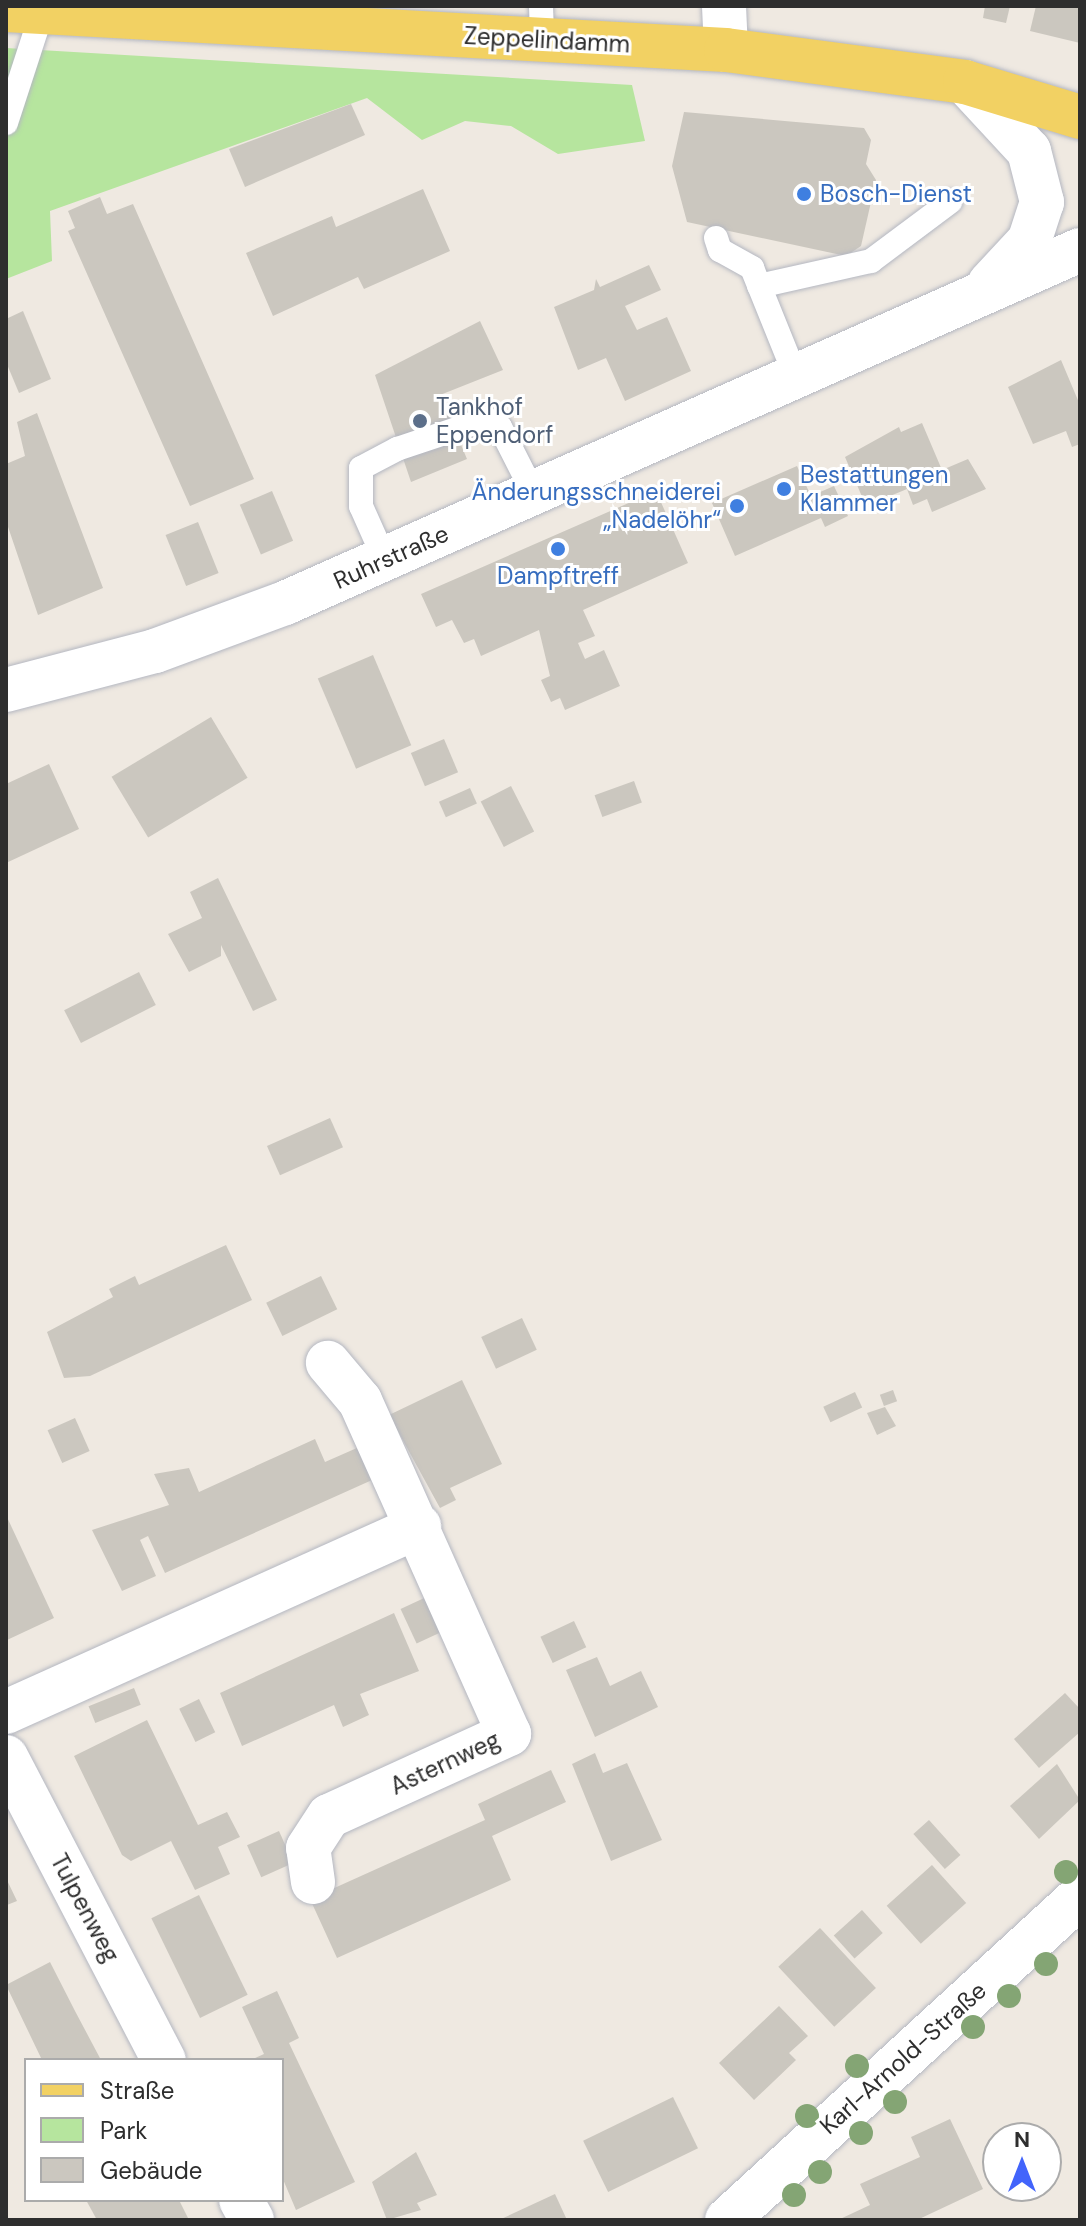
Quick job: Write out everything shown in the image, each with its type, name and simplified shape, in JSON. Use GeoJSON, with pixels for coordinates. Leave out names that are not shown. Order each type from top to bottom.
{"type":"FeatureCollection","features":[{"type":"Feature","properties":{"kind":"main road","name":"Zeppelindamm"},"geometry":{"type":"LineString","coordinates":[[30,9],[542,22],[965,82],[1080,117]]}},
{"type":"Feature","properties":{"kind":"street"},"geometry":{"type":"LineString","coordinates":[[724,6],[726,50]]}},
{"type":"Feature","properties":{"kind":"street","name":"Ruhrstraße"},"geometry":{"type":"LineString","coordinates":[[965,82],[1029,151],[1042,202],[1030,240],[983,292]]}},
{"type":"Feature","properties":{"kind":"street","name":"Ruhrstraße"},"geometry":{"type":"LineString","coordinates":[[6,690],[155,651],[385,560],[1080,250]]}},
{"type":"Feature","properties":{"kind":"street","name":"Asternweg"},"geometry":{"type":"LineString","coordinates":[[313,1882],[308,1848],[329,1816],[509,1734],[419,1526],[360,1401],[328,1363]]}},
{"type":"Feature","properties":{"kind":"street"},"geometry":{"type":"LineString","coordinates":[[6,1712],[419,1526]]}},
{"type":"Feature","properties":{"kind":"street","name":"Tulpenweg"},"geometry":{"type":"LineString","coordinates":[[6,1757],[163,2058]]}},
{"type":"Feature","properties":{"kind":"street","name":"Karl-Arnold-Straße"},"geometry":{"type":"LineString","coordinates":[[727,2220],[1080,1897]]}},
{"type":"Feature","properties":{"kind":"street"},"geometry":{"type":"LineString","coordinates":[[242,2202],[252,2220]]}},
{"type":"Feature","properties":{"kind":"lane"},"geometry":{"type":"LineString","coordinates":[[6,123],[30,9]]}},
{"type":"Feature","properties":{"kind":"lane"},"geometry":{"type":"LineString","coordinates":[[759,286],[871,261],[950,202]]}},
{"type":"Feature","properties":{"kind":"lane"},"geometry":{"type":"LineString","coordinates":[[716,238],[720,250],[752,268],[796,377]]}},
{"type":"Feature","properties":{"kind":"lane"},"geometry":{"type":"LineString","coordinates":[[385,560],[361,506],[361,468],[397,449],[486,419],[500,427],[533,492]]}},
{"type":"Feature","properties":{"kind":"green space"},"geometry":{"type":"Polygon","coordinates":[[[6,48],[632,85],[645,141],[558,154],[511,126],[465,121],[422,140],[367,98],[50,211],[52,261],[6,279],[6,48]]]}},
{"type":"Feature","properties":{"kind":"building"},"geometry":{"type":"Polygon","coordinates":[[[985,6],[1010,6],[1006,23],[983,18],[985,6]]]}},
{"type":"Feature","properties":{"kind":"building"},"geometry":{"type":"Polygon","coordinates":[[[1036,6],[1080,6],[1080,43],[1030,31],[1036,6]]]}},
{"type":"Feature","properties":{"kind":"building"},"geometry":{"type":"Polygon","coordinates":[[[351,104],[365,135],[245,187],[229,149],[351,104]]]}},
{"type":"Feature","properties":{"kind":"building"},"geometry":{"type":"Polygon","coordinates":[[[684,112],[864,128],[871,140],[866,164],[876,180],[861,246],[846,256],[687,222],[672,166],[684,112]]]}},
{"type":"Feature","properties":{"kind":"building"},"geometry":{"type":"Polygon","coordinates":[[[423,189],[450,251],[364,289],[358,277],[273,316],[246,253],[332,216],[336,227],[423,189]]]}},
{"type":"Feature","properties":{"kind":"building"},"geometry":{"type":"Polygon","coordinates":[[[100,197],[107,214],[133,204],[254,479],[190,506],[68,231],[75,228],[68,211],[100,197]]]}},
{"type":"Feature","properties":{"kind":"building"},"geometry":{"type":"Polygon","coordinates":[[[649,265],[661,290],[625,306],[637,330],[667,317],[691,371],[625,401],[606,358],[578,370],[554,307],[594,290],[596,279],[600,287],[649,265]]]}},
{"type":"Feature","properties":{"kind":"building"},"geometry":{"type":"Polygon","coordinates":[[[23,311],[51,379],[19,393],[6,362],[6,319],[23,311]]]}},
{"type":"Feature","properties":{"kind":"building"},"geometry":{"type":"Polygon","coordinates":[[[480,321],[503,370],[440,395],[467,459],[411,482],[375,375],[480,321]]]}},
{"type":"Feature","properties":{"kind":"building"},"geometry":{"type":"Polygon","coordinates":[[[1061,360],[1080,405],[1080,444],[1072,447],[1066,431],[1033,444],[1008,387],[1061,360]]]}},
{"type":"Feature","properties":{"kind":"building"},"geometry":{"type":"Polygon","coordinates":[[[37,413],[103,588],[38,615],[6,521],[6,464],[25,456],[17,422],[37,413]]]}},
{"type":"Feature","properties":{"kind":"building"},"geometry":{"type":"Polygon","coordinates":[[[922,423],[942,470],[968,459],[986,489],[932,512],[927,499],[913,505],[907,489],[866,506],[845,457],[899,427],[901,432],[922,423]]]}},
{"type":"Feature","properties":{"kind":"building"},"geometry":{"type":"Polygon","coordinates":[[[797,466],[811,496],[834,486],[848,516],[825,527],[821,518],[735,556],[712,503],[797,466]]]}},
{"type":"Feature","properties":{"kind":"building"},"geometry":{"type":"Polygon","coordinates":[[[272,491],[293,541],[261,554],[240,505],[272,491]]]}},
{"type":"Feature","properties":{"kind":"building"},"geometry":{"type":"Polygon","coordinates":[[[656,491],[688,563],[583,610],[595,636],[578,643],[585,659],[604,650],[620,686],[565,710],[560,698],[551,702],[541,680],[550,676],[539,630],[481,656],[474,639],[464,643],[452,620],[436,627],[421,594],[656,491]]]}},
{"type":"Feature","properties":{"kind":"building"},"geometry":{"type":"Polygon","coordinates":[[[198,522],[219,573],[186,586],[166,535],[198,522]]]}},
{"type":"Feature","properties":{"kind":"building"},"geometry":{"type":"Polygon","coordinates":[[[373,655],[411,745],[356,769],[318,678],[373,655]]]}},
{"type":"Feature","properties":{"kind":"building"},"geometry":{"type":"Polygon","coordinates":[[[211,717],[248,778],[148,838],[112,777],[211,717]]]}},
{"type":"Feature","properties":{"kind":"building"},"geometry":{"type":"Polygon","coordinates":[[[444,739],[458,772],[425,786],[411,753],[444,739]]]}},
{"type":"Feature","properties":{"kind":"building"},"geometry":{"type":"Polygon","coordinates":[[[49,764],[79,829],[6,863],[6,784],[49,764]]]}},
{"type":"Feature","properties":{"kind":"building"},"geometry":{"type":"Polygon","coordinates":[[[634,781],[642,803],[602,817],[595,795],[634,781]]]}},
{"type":"Feature","properties":{"kind":"building"},"geometry":{"type":"Polygon","coordinates":[[[511,786],[534,831],[504,847],[481,801],[511,786]]]}},
{"type":"Feature","properties":{"kind":"building"},"geometry":{"type":"Polygon","coordinates":[[[470,788],[477,804],[446,817],[439,802],[470,788]]]}},
{"type":"Feature","properties":{"kind":"building"},"geometry":{"type":"Polygon","coordinates":[[[218,878],[277,1000],[253,1011],[221,945],[221,956],[189,972],[168,934],[202,918],[190,892],[218,878]]]}},
{"type":"Feature","properties":{"kind":"building"},"geometry":{"type":"Polygon","coordinates":[[[139,972],[156,1005],[81,1043],[64,1010],[139,972]]]}},
{"type":"Feature","properties":{"kind":"building"},"geometry":{"type":"Polygon","coordinates":[[[330,1118],[343,1147],[280,1175],[267,1146],[330,1118]]]}},
{"type":"Feature","properties":{"kind":"building"},"geometry":{"type":"Polygon","coordinates":[[[226,1245],[252,1300],[90,1376],[64,1378],[47,1332],[113,1297],[109,1289],[135,1276],[139,1285],[226,1245]]]}},
{"type":"Feature","properties":{"kind":"building"},"geometry":{"type":"Polygon","coordinates":[[[321,1276],[337,1309],[282,1336],[266,1303],[321,1276]]]}},
{"type":"Feature","properties":{"kind":"building"},"geometry":{"type":"Polygon","coordinates":[[[522,1318],[537,1350],[496,1369],[481,1337],[522,1318]]]}},
{"type":"Feature","properties":{"kind":"building"},"geometry":{"type":"Polygon","coordinates":[[[462,1380],[502,1464],[450,1488],[456,1500],[440,1508],[389,1415],[462,1380]]]}},
{"type":"Feature","properties":{"kind":"building"},"geometry":{"type":"Polygon","coordinates":[[[893,1390],[897,1401],[884,1406],[880,1395],[893,1390]]]}},
{"type":"Feature","properties":{"kind":"building"},"geometry":{"type":"Polygon","coordinates":[[[855,1392],[862,1407],[830,1422],[823,1407],[855,1392]]]}},
{"type":"Feature","properties":{"kind":"building"},"geometry":{"type":"Polygon","coordinates":[[[885,1407],[896,1426],[877,1435],[867,1413],[885,1407]]]}},
{"type":"Feature","properties":{"kind":"building"},"geometry":{"type":"Polygon","coordinates":[[[75,1418],[90,1451],[62,1463],[48,1430],[75,1418]]]}},
{"type":"Feature","properties":{"kind":"building"},"geometry":{"type":"Polygon","coordinates":[[[315,1439],[325,1462],[366,1444],[381,1476],[165,1573],[148,1536],[140,1540],[156,1576],[122,1591],[92,1530],[169,1505],[154,1474],[189,1468],[199,1492],[315,1439]]]}},
{"type":"Feature","properties":{"kind":"building"},"geometry":{"type":"Polygon","coordinates":[[[6,1515],[54,1618],[7,1640],[6,1639],[6,1515]]]}},
{"type":"Feature","properties":{"kind":"building"},"geometry":{"type":"Polygon","coordinates":[[[435,1593],[451,1627],[417,1643],[401,1609],[435,1593]]]}},
{"type":"Feature","properties":{"kind":"building"},"geometry":{"type":"Polygon","coordinates":[[[394,1613],[419,1671],[360,1694],[369,1715],[343,1727],[334,1705],[242,1746],[220,1693],[394,1613]]]}},
{"type":"Feature","properties":{"kind":"building"},"geometry":{"type":"Polygon","coordinates":[[[574,1621],[586,1647],[553,1663],[540,1637],[574,1621]]]}},
{"type":"Feature","properties":{"kind":"building"},"geometry":{"type":"Polygon","coordinates":[[[597,1657],[610,1686],[641,1671],[658,1707],[595,1737],[566,1670],[597,1657]]]}},
{"type":"Feature","properties":{"kind":"building"},"geometry":{"type":"Polygon","coordinates":[[[134,1688],[141,1705],[95,1723],[89,1706],[134,1688]]]}},
{"type":"Feature","properties":{"kind":"building"},"geometry":{"type":"Polygon","coordinates":[[[1065,1693],[1080,1709],[1080,1732],[1039,1768],[1014,1739],[1065,1693]]]}},
{"type":"Feature","properties":{"kind":"building"},"geometry":{"type":"Polygon","coordinates":[[[199,1699],[215,1732],[195,1742],[179,1709],[199,1699]]]}},
{"type":"Feature","properties":{"kind":"building"},"geometry":{"type":"Polygon","coordinates":[[[147,1720],[198,1825],[227,1812],[240,1837],[218,1847],[230,1874],[195,1890],[171,1841],[131,1861],[122,1855],[74,1756],[147,1720]]]}},
{"type":"Feature","properties":{"kind":"building"},"geometry":{"type":"Polygon","coordinates":[[[595,1753],[603,1773],[627,1763],[662,1840],[611,1861],[572,1764],[595,1753]]]}},
{"type":"Feature","properties":{"kind":"building"},"geometry":{"type":"Polygon","coordinates":[[[1057,1764],[1080,1800],[1039,1839],[1010,1806],[1057,1764]]]}},
{"type":"Feature","properties":{"kind":"building"},"geometry":{"type":"Polygon","coordinates":[[[551,1770],[566,1802],[492,1836],[511,1880],[337,1958],[310,1899],[485,1820],[478,1804],[551,1770]]]}},
{"type":"Feature","properties":{"kind":"building"},"geometry":{"type":"Polygon","coordinates":[[[929,1820],[960,1855],[945,1869],[913,1834],[929,1820]]]}},
{"type":"Feature","properties":{"kind":"building"},"geometry":{"type":"Polygon","coordinates":[[[279,1831],[293,1863],[261,1877],[247,1845],[279,1831]]]}},
{"type":"Feature","properties":{"kind":"building"},"geometry":{"type":"Polygon","coordinates":[[[932,1865],[966,1903],[921,1944],[887,1906],[932,1865]]]}},
{"type":"Feature","properties":{"kind":"building"},"geometry":{"type":"Polygon","coordinates":[[[6,1878],[17,1901],[7,1905],[6,1918],[6,1878]]]}},
{"type":"Feature","properties":{"kind":"building"},"geometry":{"type":"Polygon","coordinates":[[[199,1895],[248,1995],[200,2018],[151,1918],[199,1895]]]}},
{"type":"Feature","properties":{"kind":"building"},"geometry":{"type":"Polygon","coordinates":[[[862,1910],[883,1933],[855,1958],[834,1935],[862,1910]]]}},
{"type":"Feature","properties":{"kind":"building"},"geometry":{"type":"Polygon","coordinates":[[[820,1928],[876,1988],[834,2027],[778,1967],[820,1928]]]}},
{"type":"Feature","properties":{"kind":"building"},"geometry":{"type":"Polygon","coordinates":[[[50,1962],[100,2058],[41,2058],[6,1985],[50,1962]]]}},
{"type":"Feature","properties":{"kind":"building"},"geometry":{"type":"Polygon","coordinates":[[[277,1991],[299,2038],[289,2043],[355,2182],[296,2210],[284,2182],[284,2058],[255,2058],[264,2054],[242,2007],[277,1991]]]}},
{"type":"Feature","properties":{"kind":"building"},"geometry":{"type":"Polygon","coordinates":[[[779,2006],[808,2036],[789,2053],[796,2060],[754,2100],[719,2063],[779,2006]]]}},
{"type":"Feature","properties":{"kind":"building"},"geometry":{"type":"Polygon","coordinates":[[[673,2097],[698,2148],[608,2192],[583,2141],[673,2097]]]}},
{"type":"Feature","properties":{"kind":"building"},"geometry":{"type":"Polygon","coordinates":[[[950,2119],[982,2189],[917,2220],[838,2220],[870,2205],[860,2184],[920,2157],[911,2137],[950,2119]]]}},
{"type":"Feature","properties":{"kind":"building"},"geometry":{"type":"Polygon","coordinates":[[[416,2152],[437,2195],[417,2203],[421,2210],[387,2220],[372,2182],[416,2152]]]}},
{"type":"Feature","properties":{"kind":"building"},"geometry":{"type":"Polygon","coordinates":[[[555,2194],[567,2220],[499,2220],[555,2194]]]}},
{"type":"Feature","properties":{"kind":"building"},"geometry":{"type":"Polygon","coordinates":[[[87,2202],[180,2202],[188,2218],[97,2220],[87,2202]]]}},
{"type":"Feature","properties":{"kind":"place","name":"Bosch-Dienst"},"geometry":{"type":"Point","coordinates":[804,194]}},
{"type":"Feature","properties":{"kind":"place","name":"Tankhof Eppendorf"},"geometry":{"type":"Point","coordinates":[420,421]}},
{"type":"Feature","properties":{"kind":"place","name":"Bestattungen Klammer"},"geometry":{"type":"Point","coordinates":[784,489]}},
{"type":"Feature","properties":{"kind":"place","name":"Änderungsschneiderei „Nadelöhr“"},"geometry":{"type":"Point","coordinates":[737,506]}},
{"type":"Feature","properties":{"kind":"place","name":"Dampftreff"},"geometry":{"type":"Point","coordinates":[558,549]}}]}
